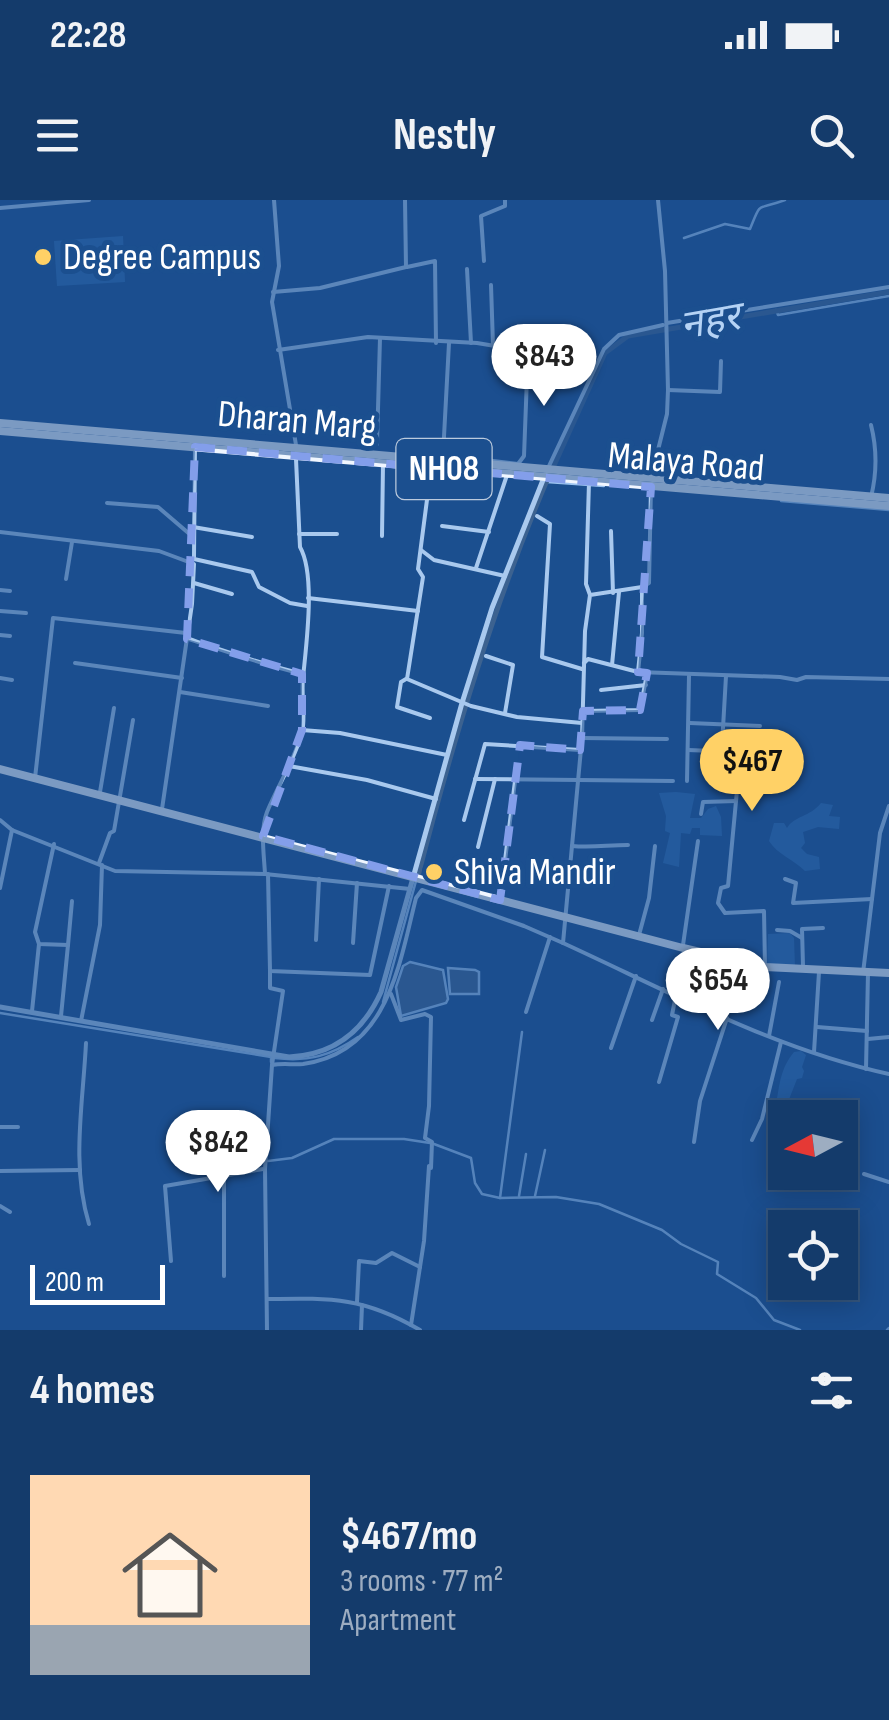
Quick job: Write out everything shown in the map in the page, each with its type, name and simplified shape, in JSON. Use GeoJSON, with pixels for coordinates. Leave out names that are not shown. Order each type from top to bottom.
{"type":"FeatureCollection","features":[{"type":"Feature","properties":{"kind":"main road","name":"Dharan Marg"},"geometry":{"type":"LineString","coordinates":[[0,423],[651,483],[889,498]]}},
{"type":"Feature","properties":{"kind":"main road","name":"Malaya Road"},"geometry":{"type":"LineString","coordinates":[[0,431],[179,441],[195,447],[296,452],[383,464],[432,464],[507,474],[545,474],[588,482],[651,483],[889,506]]}},
{"type":"Feature","properties":{"kind":"main road"},"geometry":{"type":"LineString","coordinates":[[0,768],[683,948],[765,966],[818,972],[889,973]]}},
{"type":"Feature","properties":{"kind":"street"},"geometry":{"type":"LineString","coordinates":[[0,208],[89,200]]}},
{"type":"Feature","properties":{"kind":"street"},"geometry":{"type":"LineString","coordinates":[[267,1330],[265,1169],[272,1065],[283,991],[270,988],[263,836],[268,810],[302,730],[303,674],[309,638],[296,452],[278,350],[273,292],[279,266],[274,200]]}},
{"type":"Feature","properties":{"kind":"street"},"geometry":{"type":"LineString","coordinates":[[404,200],[406,268]]}},
{"type":"Feature","properties":{"kind":"street"},"geometry":{"type":"LineString","coordinates":[[484,261],[482,216],[505,206],[505,200]]}},
{"type":"Feature","properties":{"kind":"street"},"geometry":{"type":"LineString","coordinates":[[590,596],[650,583],[651,483],[667,414],[668,390],[665,271],[658,200]]}},
{"type":"Feature","properties":{"kind":"street"},"geometry":{"type":"LineString","coordinates":[[273,292],[320,288],[435,261],[436,343]]}},
{"type":"Feature","properties":{"kind":"street"},"geometry":{"type":"LineString","coordinates":[[467,269],[471,344]]}},
{"type":"Feature","properties":{"kind":"street"},"geometry":{"type":"LineString","coordinates":[[490,285],[493,345]]}},
{"type":"Feature","properties":{"kind":"street"},"geometry":{"type":"LineString","coordinates":[[0,1007],[302,1057],[342,1042],[370,1016],[387,974],[462,703],[504,576],[545,474],[604,349],[619,335],[889,287]]}},
{"type":"Feature","properties":{"kind":"street"},"geometry":{"type":"LineString","coordinates":[[278,350],[368,336],[493,345],[528,351],[591,372]]}},
{"type":"Feature","properties":{"kind":"street"},"geometry":{"type":"LineString","coordinates":[[377,444],[380,338]]}},
{"type":"Feature","properties":{"kind":"street"},"geometry":{"type":"LineString","coordinates":[[449,343],[443,455],[518,464],[524,456],[528,351]]}},
{"type":"Feature","properties":{"kind":"street"},"geometry":{"type":"LineString","coordinates":[[668,390],[720,392],[721,361]]}},
{"type":"Feature","properties":{"kind":"street"},"geometry":{"type":"LineString","coordinates":[[871,425],[876,478],[872,497]]}},
{"type":"Feature","properties":{"kind":"street"},"geometry":{"type":"LineString","coordinates":[[162,810],[194,583],[195,447]]}},
{"type":"Feature","properties":{"kind":"street"},"geometry":{"type":"LineString","coordinates":[[382,536],[383,464]]}},
{"type":"Feature","properties":{"kind":"street"},"geometry":{"type":"LineString","coordinates":[[407,679],[423,577],[418,569],[432,464]]}},
{"type":"Feature","properties":{"kind":"street"},"geometry":{"type":"LineString","coordinates":[[476,568],[507,474]]}},
{"type":"Feature","properties":{"kind":"street"},"geometry":{"type":"LineString","coordinates":[[564,943],[590,596],[586,584],[588,482]]}},
{"type":"Feature","properties":{"kind":"street"},"geometry":{"type":"LineString","coordinates":[[107,503],[158,507],[193,537]]}},
{"type":"Feature","properties":{"kind":"street"},"geometry":{"type":"LineString","coordinates":[[537,516],[550,524],[542,657],[584,666]]}},
{"type":"Feature","properties":{"kind":"street"},"geometry":{"type":"LineString","coordinates":[[193,526],[252,537]]}},
{"type":"Feature","properties":{"kind":"street"},"geometry":{"type":"LineString","coordinates":[[442,526],[489,532]]}},
{"type":"Feature","properties":{"kind":"street"},"geometry":{"type":"LineString","coordinates":[[0,532],[72,542],[106,542],[252,572],[259,587],[290,603],[306,606]]}},
{"type":"Feature","properties":{"kind":"street"},"geometry":{"type":"LineString","coordinates":[[611,532],[616,592],[612,664]]}},
{"type":"Feature","properties":{"kind":"street"},"geometry":{"type":"LineString","coordinates":[[299,534],[336,534]]}},
{"type":"Feature","properties":{"kind":"street"},"geometry":{"type":"LineString","coordinates":[[66,580],[72,542]]}},
{"type":"Feature","properties":{"kind":"street"},"geometry":{"type":"LineString","coordinates":[[421,550],[434,560],[504,576]]}},
{"type":"Feature","properties":{"kind":"street"},"geometry":{"type":"LineString","coordinates":[[194,583],[232,594]]}},
{"type":"Feature","properties":{"kind":"street"},"geometry":{"type":"LineString","coordinates":[[638,672],[642,587]]}},
{"type":"Feature","properties":{"kind":"street"},"geometry":{"type":"LineString","coordinates":[[0,590],[10,591]]}},
{"type":"Feature","properties":{"kind":"street"},"geometry":{"type":"LineString","coordinates":[[307,598],[418,611]]}},
{"type":"Feature","properties":{"kind":"street"},"geometry":{"type":"LineString","coordinates":[[0,611],[26,614]]}},
{"type":"Feature","properties":{"kind":"street"},"geometry":{"type":"LineString","coordinates":[[35,778],[53,618],[188,636],[266,666],[303,674]]}},
{"type":"Feature","properties":{"kind":"street"},"geometry":{"type":"LineString","coordinates":[[0,635],[10,636]]}},
{"type":"Feature","properties":{"kind":"street"},"geometry":{"type":"LineString","coordinates":[[486,656],[513,665],[504,713]]}},
{"type":"Feature","properties":{"kind":"street"},"geometry":{"type":"LineString","coordinates":[[584,666],[588,659],[638,672],[797,680],[889,678]]}},
{"type":"Feature","properties":{"kind":"street"},"geometry":{"type":"LineString","coordinates":[[75,663],[182,678]]}},
{"type":"Feature","properties":{"kind":"street"},"geometry":{"type":"LineString","coordinates":[[583,711],[640,710],[648,672]]}},
{"type":"Feature","properties":{"kind":"street"},"geometry":{"type":"LineString","coordinates":[[687,781],[690,674]]}},
{"type":"Feature","properties":{"kind":"street"},"geometry":{"type":"LineString","coordinates":[[720,780],[726,676]]}},
{"type":"Feature","properties":{"kind":"street"},"geometry":{"type":"LineString","coordinates":[[0,678],[12,680]]}},
{"type":"Feature","properties":{"kind":"street"},"geometry":{"type":"LineString","coordinates":[[407,679],[471,706],[582,723]]}},
{"type":"Feature","properties":{"kind":"street"},"geometry":{"type":"LineString","coordinates":[[407,679],[401,682],[397,707],[430,718]]}},
{"type":"Feature","properties":{"kind":"street"},"geometry":{"type":"LineString","coordinates":[[601,690],[646,685]]}},
{"type":"Feature","properties":{"kind":"street"},"geometry":{"type":"LineString","coordinates":[[180,692],[268,706]]}},
{"type":"Feature","properties":{"kind":"street"},"geometry":{"type":"LineString","coordinates":[[100,794],[114,708]]}},
{"type":"Feature","properties":{"kind":"street"},"geometry":{"type":"LineString","coordinates":[[81,1022],[100,924],[100,864],[114,831],[134,720]]}},
{"type":"Feature","properties":{"kind":"street"},"geometry":{"type":"LineString","coordinates":[[690,724],[760,726]]}},
{"type":"Feature","properties":{"kind":"street"},"geometry":{"type":"LineString","coordinates":[[302,730],[340,733],[447,755]]}},
{"type":"Feature","properties":{"kind":"street"},"geometry":{"type":"LineString","coordinates":[[582,738],[667,739]]}},
{"type":"Feature","properties":{"kind":"street"},"geometry":{"type":"LineString","coordinates":[[464,820],[485,744],[580,750]]}},
{"type":"Feature","properties":{"kind":"street"},"geometry":{"type":"LineString","coordinates":[[688,750],[761,753]]}},
{"type":"Feature","properties":{"kind":"street"},"geometry":{"type":"LineString","coordinates":[[288,766],[367,780],[436,798]]}},
{"type":"Feature","properties":{"kind":"street"},"geometry":{"type":"LineString","coordinates":[[478,847],[495,779]]}},
{"type":"Feature","properties":{"kind":"street"},"geometry":{"type":"LineString","coordinates":[[500,900],[515,779]]}},
{"type":"Feature","properties":{"kind":"street"},"geometry":{"type":"LineString","coordinates":[[475,780],[673,781]]}},
{"type":"Feature","properties":{"kind":"street"},"geometry":{"type":"LineString","coordinates":[[738,780],[728,886],[721,888],[718,904],[725,913],[764,910],[765,966]]}},
{"type":"Feature","properties":{"kind":"street"},"geometry":{"type":"LineString","coordinates":[[701,814],[703,802],[736,802]]}},
{"type":"Feature","properties":{"kind":"street"},"geometry":{"type":"LineString","coordinates":[[866,1069],[865,973],[880,833],[889,806]]}},
{"type":"Feature","properties":{"kind":"street"},"geometry":{"type":"LineString","coordinates":[[0,820],[12,830],[115,870],[266,874],[410,889]]}},
{"type":"Feature","properties":{"kind":"street"},"geometry":{"type":"LineString","coordinates":[[0,888],[12,830]]}},
{"type":"Feature","properties":{"kind":"street"},"geometry":{"type":"LineString","coordinates":[[880,833],[889,833]]}},
{"type":"Feature","properties":{"kind":"street"},"geometry":{"type":"LineString","coordinates":[[683,948],[698,841]]}},
{"type":"Feature","properties":{"kind":"street"},"geometry":{"type":"LineString","coordinates":[[32,1012],[38,944],[34,932],[54,844]]}},
{"type":"Feature","properties":{"kind":"street"},"geometry":{"type":"LineString","coordinates":[[572,846],[628,845]]}},
{"type":"Feature","properties":{"kind":"street"},"geometry":{"type":"LineString","coordinates":[[639,936],[650,898],[655,846]]}},
{"type":"Feature","properties":{"kind":"street"},"geometry":{"type":"LineString","coordinates":[[316,940],[319,879]]}},
{"type":"Feature","properties":{"kind":"street"},"geometry":{"type":"LineString","coordinates":[[785,880],[796,883],[793,903],[872,900]]}},
{"type":"Feature","properties":{"kind":"street"},"geometry":{"type":"LineString","coordinates":[[353,943],[357,883]]}},
{"type":"Feature","properties":{"kind":"street"},"geometry":{"type":"LineString","coordinates":[[270,971],[370,975],[389,886]]}},
{"type":"Feature","properties":{"kind":"street"},"geometry":{"type":"LineString","coordinates":[[272,1065],[301,1064],[340,1051],[372,1027],[391,994],[416,898],[422,890],[550,937],[769,1038],[889,1074]]}},
{"type":"Feature","properties":{"kind":"street"},"geometry":{"type":"LineString","coordinates":[[61,1016],[72,902]]}},
{"type":"Feature","properties":{"kind":"street"},"geometry":{"type":"LineString","coordinates":[[803,970],[802,928],[822,928]]}},
{"type":"Feature","properties":{"kind":"street"},"geometry":{"type":"LineString","coordinates":[[777,930],[790,931],[802,938]]}},
{"type":"Feature","properties":{"kind":"street"},"geometry":{"type":"LineString","coordinates":[[526,1012],[550,937]]}},
{"type":"Feature","properties":{"kind":"street"},"geometry":{"type":"LineString","coordinates":[[38,944],[68,945]]}},
{"type":"Feature","properties":{"kind":"street"},"geometry":{"type":"LineString","coordinates":[[814,1054],[818,972]]}},
{"type":"Feature","properties":{"kind":"street"},"geometry":{"type":"LineString","coordinates":[[611,1048],[636,976]]}},
{"type":"Feature","properties":{"kind":"street"},"geometry":{"type":"LineString","coordinates":[[769,1038],[778,982]]}},
{"type":"Feature","properties":{"kind":"street"},"geometry":{"type":"LineString","coordinates":[[652,1020],[663,989]]}},
{"type":"Feature","properties":{"kind":"street"},"geometry":{"type":"LineString","coordinates":[[391,994],[401,1020],[431,1016],[430,1106],[425,1136],[432,1142],[411,1325]]}},
{"type":"Feature","properties":{"kind":"street"},"geometry":{"type":"LineString","coordinates":[[660,1082],[678,1017],[672,1016],[676,994]]}},
{"type":"Feature","properties":{"kind":"street"},"geometry":{"type":"LineString","coordinates":[[694,1142],[700,1101],[727,1018]]}},
{"type":"Feature","properties":{"kind":"street"},"geometry":{"type":"LineString","coordinates":[[817,1027],[868,1031]]}},
{"type":"Feature","properties":{"kind":"street"},"geometry":{"type":"LineString","coordinates":[[868,1039],[889,1037]]}},
{"type":"Feature","properties":{"kind":"street"},"geometry":{"type":"LineString","coordinates":[[752,1140],[762,1119],[781,1042]]}},
{"type":"Feature","properties":{"kind":"street"},"geometry":{"type":"LineString","coordinates":[[86,1043],[78,1135],[88,1224]]}},
{"type":"Feature","properties":{"kind":"street"},"geometry":{"type":"LineString","coordinates":[[0,1127],[18,1127]]}},
{"type":"Feature","properties":{"kind":"street"},"geometry":{"type":"LineString","coordinates":[[171,1261],[164,1186],[265,1169]]}},
{"type":"Feature","properties":{"kind":"street"},"geometry":{"type":"LineString","coordinates":[[0,1171],[80,1170]]}},
{"type":"Feature","properties":{"kind":"street"},"geometry":{"type":"LineString","coordinates":[[864,1174],[889,1182]]}},
{"type":"Feature","properties":{"kind":"street"},"geometry":{"type":"LineString","coordinates":[[224,1177],[224,1276]]}},
{"type":"Feature","properties":{"kind":"street"},"geometry":{"type":"LineString","coordinates":[[0,1206],[10,1212]]}},
{"type":"Feature","properties":{"kind":"street"},"geometry":{"type":"LineString","coordinates":[[360,1330],[359,1261],[376,1263],[392,1253],[420,1266]]}},
{"type":"Feature","properties":{"kind":"street"},"geometry":{"type":"LineString","coordinates":[[268,1300],[324,1298],[359,1303],[380,1308],[420,1330]]}},
{"type":"Feature","properties":{"kind":"highlighted area"},"geometry":{"type":"Polygon","coordinates":[[[195,447],[651,487],[638,672],[647,673],[644,700],[640,710],[583,711],[580,750],[520,745],[500,900],[263,836],[302,730],[302,674],[187,639],[195,447]]]}},
{"type":"Feature","properties":{"kind":"shaded area"},"geometry":{"type":"Polygon","coordinates":[[[123,236],[125,282],[57,286],[54,241],[123,236]]]}},
{"type":"Feature","properties":{"kind":"shaded area"},"geometry":{"type":"Polygon","coordinates":[[[659,793],[695,794],[690,818],[701,818],[716,806],[722,836],[700,835],[700,828],[692,828],[690,834],[681,833],[679,867],[663,863],[670,833],[665,831],[666,816],[659,793]]]}},
{"type":"Feature","properties":{"kind":"shaded area"},"geometry":{"type":"Polygon","coordinates":[[[821,803],[833,805],[829,816],[840,817],[839,829],[818,827],[803,832],[805,843],[801,848],[819,857],[820,869],[805,871],[769,841],[774,823],[784,823],[787,828],[821,803]]]}},
{"type":"Feature","properties":{"kind":"shaded area"},"geometry":{"type":"Polygon","coordinates":[[[790,933],[794,938],[795,968],[767,965],[768,934],[790,933]]]}},
{"type":"Feature","properties":{"kind":"shaded area"},"geometry":{"type":"Polygon","coordinates":[[[410,962],[443,970],[448,999],[446,1003],[401,1016],[396,987],[403,966],[410,962]]]}},
{"type":"Feature","properties":{"kind":"shaded area"},"geometry":{"type":"Polygon","coordinates":[[[448,968],[479,972],[479,994],[450,994],[448,968]]]}},
{"type":"Feature","properties":{"kind":"shaded area"},"geometry":{"type":"Polygon","coordinates":[[[794,1052],[806,1055],[802,1078],[797,1079],[789,1100],[777,1100],[783,1071],[794,1052]]]}},
{"type":"Feature","properties":{"kind":"waterway"},"geometry":{"type":"LineString","coordinates":[[684,238],[725,224],[750,229],[761,208],[785,200]]}},
{"type":"Feature","properties":{"kind":"waterway","name":"नहर"},"geometry":{"type":"LineString","coordinates":[[552,470],[605,353],[628,336],[889,292]]}},
{"type":"Feature","properties":{"kind":"waterway"},"geometry":{"type":"LineString","coordinates":[[776,310],[778,315],[889,296]]}},
{"type":"Feature","properties":{"kind":"waterway","name":"नहर"},"geometry":{"type":"LineString","coordinates":[[418,876],[476,674],[509,575],[548,478]]}},
{"type":"Feature","properties":{"kind":"waterway"},"geometry":{"type":"LineString","coordinates":[[547,482],[604,486]]}},
{"type":"Feature","properties":{"kind":"waterway"},"geometry":{"type":"LineString","coordinates":[[781,501],[889,510]]}},
{"type":"Feature","properties":{"kind":"waterway"},"geometry":{"type":"LineString","coordinates":[[383,1002],[416,881]]}},
{"type":"Feature","properties":{"kind":"waterway"},"geometry":{"type":"LineString","coordinates":[[0,1013],[271,1057],[271,1062]]}},
{"type":"Feature","properties":{"kind":"waterway"},"geometry":{"type":"LineString","coordinates":[[500,1198],[522,1032]]}},
{"type":"Feature","properties":{"kind":"waterway"},"geometry":{"type":"LineString","coordinates":[[275,1058],[319,1056],[358,1037]]}},
{"type":"Feature","properties":{"kind":"waterway"},"geometry":{"type":"LineString","coordinates":[[268,1161],[292,1158],[334,1139],[430,1143]]}},
{"type":"Feature","properties":{"kind":"waterway"},"geometry":{"type":"LineString","coordinates":[[434,1144],[471,1158],[475,1183],[482,1194],[500,1198],[556,1197],[599,1204],[662,1230],[718,1262],[717,1274],[756,1298],[774,1320],[800,1330]]}},
{"type":"Feature","properties":{"kind":"waterway"},"geometry":{"type":"LineString","coordinates":[[264,1161],[265,1147]]}},
{"type":"Feature","properties":{"kind":"waterway"},"geometry":{"type":"LineString","coordinates":[[535,1196],[545,1150]]}},
{"type":"Feature","properties":{"kind":"waterway"},"geometry":{"type":"LineString","coordinates":[[519,1196],[526,1154]]}},
{"type":"Feature","properties":{"kind":"place","name":"Degree Campus"},"geometry":{"type":"Point","coordinates":[43,257]}},
{"type":"Feature","properties":{"kind":"place","name":"Shiva Mandir"},"geometry":{"type":"Point","coordinates":[434,872]}}]}
